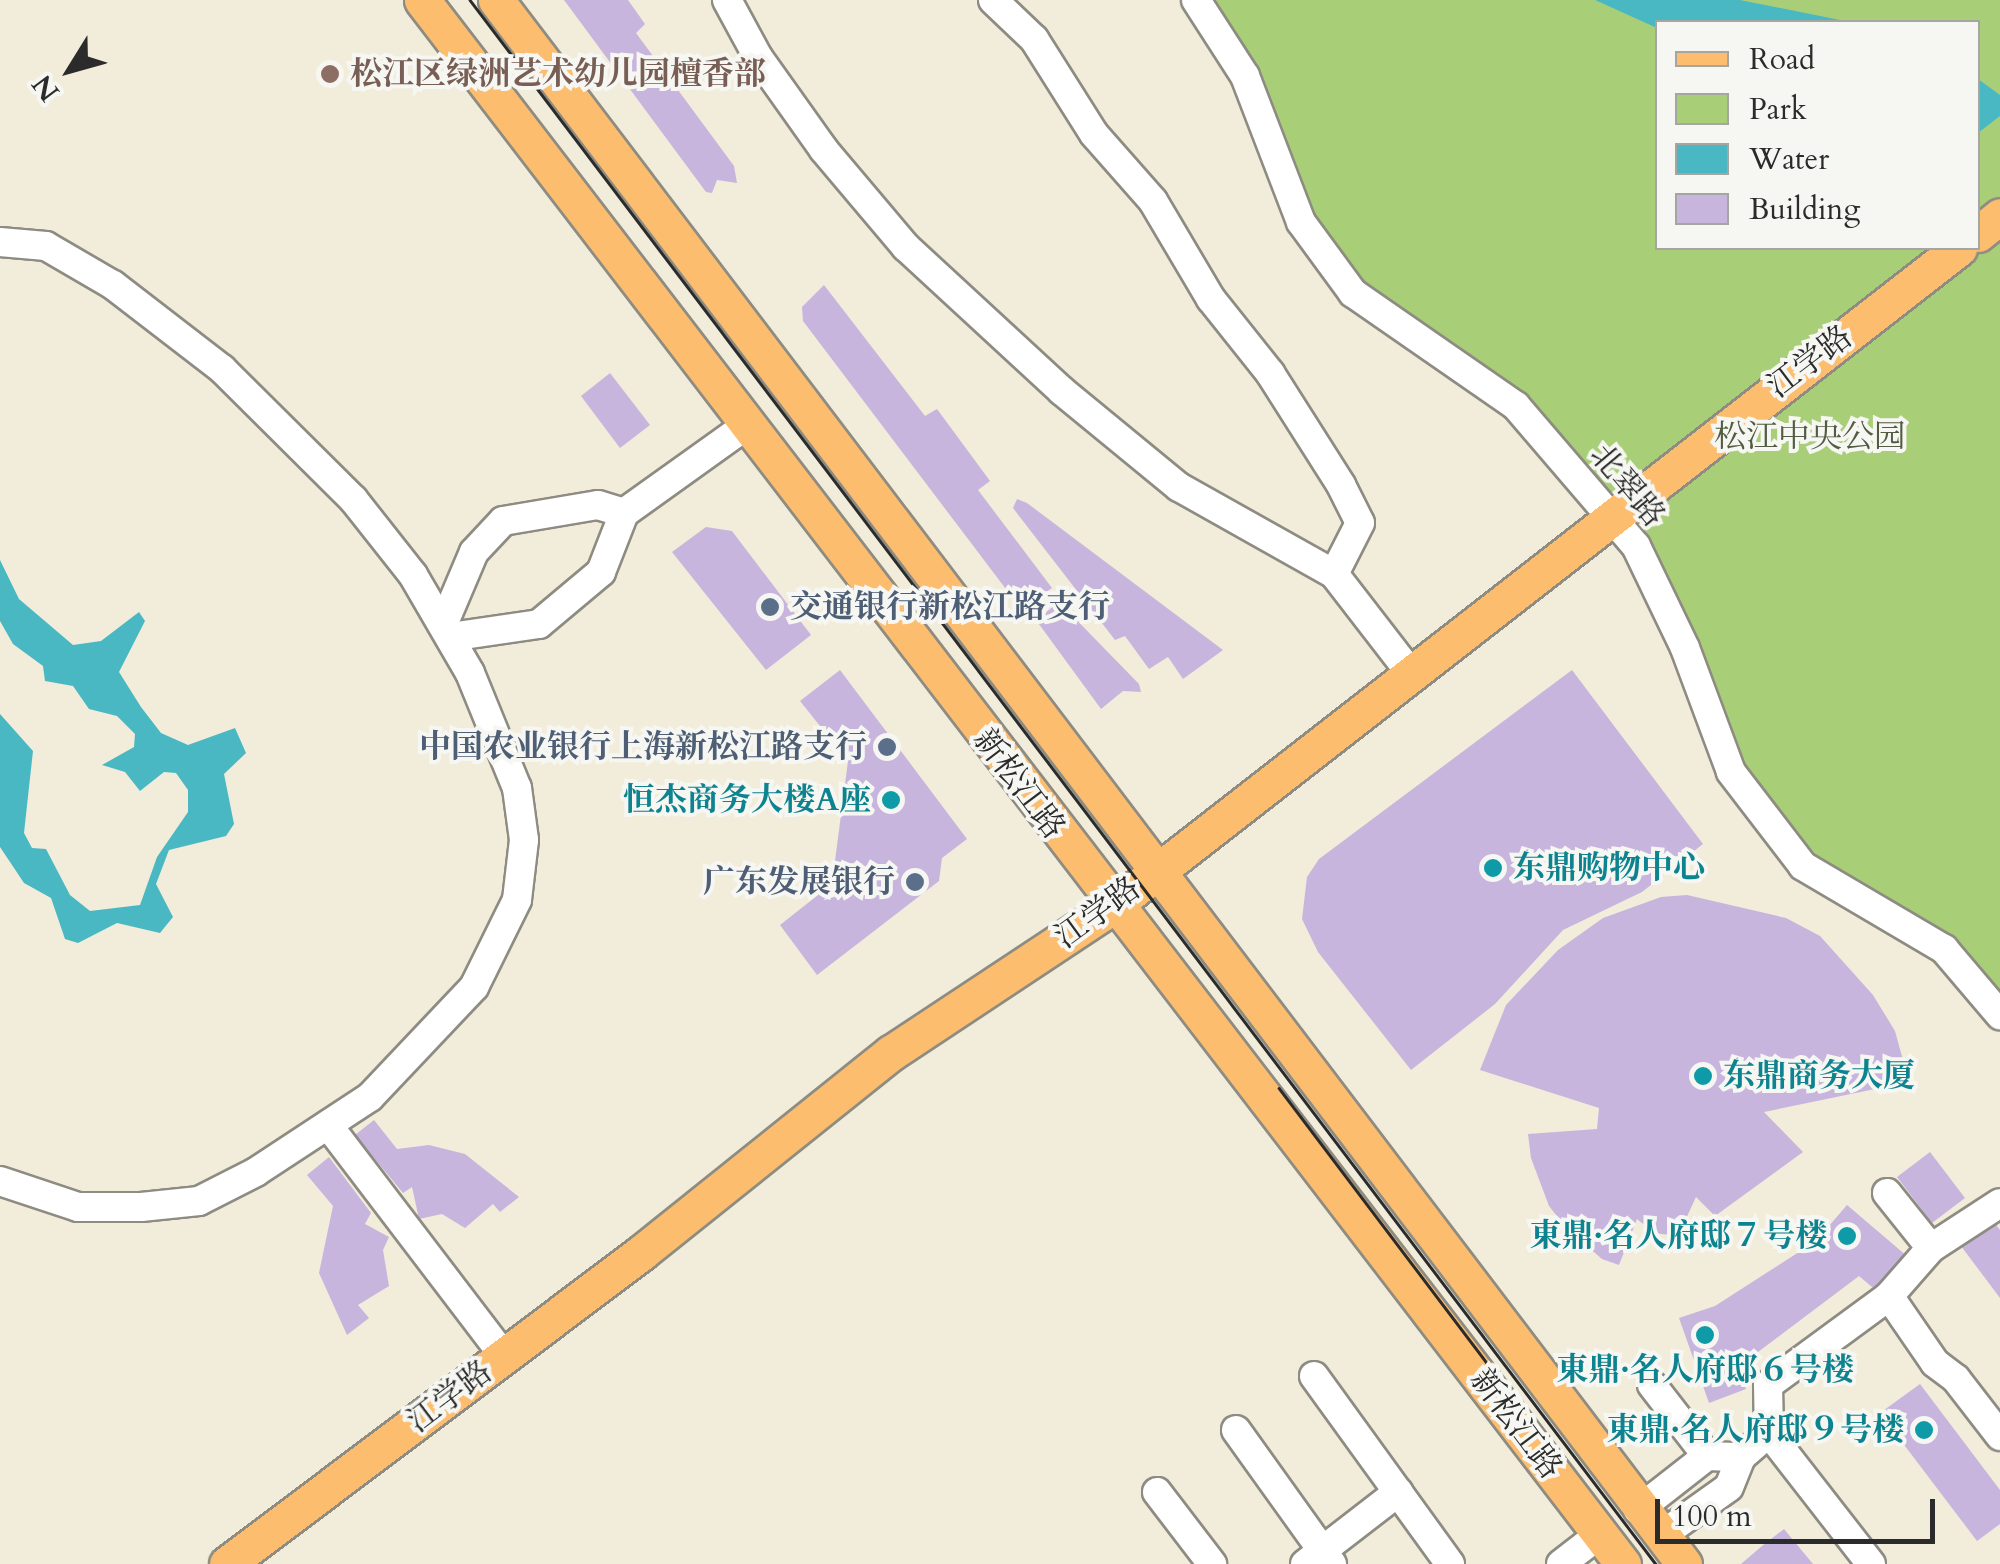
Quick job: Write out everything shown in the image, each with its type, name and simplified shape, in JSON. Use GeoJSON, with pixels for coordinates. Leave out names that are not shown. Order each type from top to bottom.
{"type":"FeatureCollection","features":[{"type":"Feature","properties":{"kind":"main road","name":"新松江路"},"geometry":{"type":"LineString","coordinates":[[422,0],[1113,906],[1623,1564]]}},
{"type":"Feature","properties":{"kind":"main road","name":"新松江路"},"geometry":{"type":"LineString","coordinates":[[496,0],[1684,1564]]}},
{"type":"Feature","properties":{"kind":"main road"},"geometry":{"type":"LineString","coordinates":[[1980,232],[2000,216]]}},
{"type":"Feature","properties":{"kind":"main road","name":"江学路"},"geometry":{"type":"LineString","coordinates":[[227,1564],[504,1356],[891,1053],[1113,906],[1608,515],[1956,250]]}},
{"type":"Feature","properties":{"kind":"street"},"geometry":{"type":"LineString","coordinates":[[728,0],[758,58],[824,150],[906,247],[1062,391],[1179,487],[1334,574],[1409,671]]}},
{"type":"Feature","properties":{"kind":"street"},"geometry":{"type":"LineString","coordinates":[[993,0],[1034,40],[1094,134],[1154,201],[1211,299],[1261,360],[1341,486],[1360,523],[1334,574]]}},
{"type":"Feature","properties":{"kind":"street","name":"北翠路"},"geometry":{"type":"LineString","coordinates":[[1196,0],[1246,76],[1301,222],[1353,294],[1516,406],[1636,546],[1685,648],[1731,772],[1803,866],[1944,949],[2000,1015]]}},
{"type":"Feature","properties":{"kind":"street"},"geometry":{"type":"LineString","coordinates":[[0,242],[46,246],[113,285],[222,369],[353,499],[446,631],[517,788],[524,840],[517,900],[474,987],[370,1097],[328,1125],[199,1201],[78,1207],[0,1181]]}},
{"type":"Feature","properties":{"kind":"street"},"geometry":{"type":"LineString","coordinates":[[446,631],[539,624],[600,572],[624,513],[747,425]]}},
{"type":"Feature","properties":{"kind":"street"},"geometry":{"type":"LineString","coordinates":[[446,631],[474,552],[503,521],[598,505],[624,513]]}},
{"type":"Feature","properties":{"kind":"street"},"geometry":{"type":"LineString","coordinates":[[328,1125],[504,1356]]}},
{"type":"Feature","properties":{"kind":"street"},"geometry":{"type":"LineString","coordinates":[[1887,1193],[1931,1248]]}},
{"type":"Feature","properties":{"kind":"street"},"geometry":{"type":"LineString","coordinates":[[1871,1564],[1769,1433],[1768,1385],[1888,1296],[1931,1248],[2000,1203]]}},
{"type":"Feature","properties":{"kind":"street"},"geometry":{"type":"LineString","coordinates":[[1888,1296],[1935,1363],[1956,1379],[2000,1436]]}},
{"type":"Feature","properties":{"kind":"street"},"geometry":{"type":"LineString","coordinates":[[1314,1376],[1450,1564]]}},
{"type":"Feature","properties":{"kind":"street"},"geometry":{"type":"LineString","coordinates":[[1652,1385],[1708,1456]]}},
{"type":"Feature","properties":{"kind":"street"},"geometry":{"type":"LineString","coordinates":[[1236,1430],[1320,1560],[1398,1492]]}},
{"type":"Feature","properties":{"kind":"street"},"geometry":{"type":"LineString","coordinates":[[1650,1522],[1729,1487],[1741,1456],[1769,1433]]}},
{"type":"Feature","properties":{"kind":"street"},"geometry":{"type":"LineString","coordinates":[[1650,1522],[1708,1456],[1741,1456]]}},
{"type":"Feature","properties":{"kind":"street"},"geometry":{"type":"LineString","coordinates":[[1157,1492],[1212,1564]]}},
{"type":"Feature","properties":{"kind":"street"},"geometry":{"type":"LineString","coordinates":[[1561,1564],[1600,1534]]}},
{"type":"Feature","properties":{"kind":"green space","name":"松江中央公园"},"geometry":{"type":"Polygon","coordinates":[[[1210,0],[2000,0],[2000,1006],[1803,846],[1742,775],[1687,616],[1646,532],[1515,388],[1360,284],[1318,224],[1256,73],[1210,0]]]}},
{"type":"Feature","properties":{"kind":"water"},"geometry":{"type":"Polygon","coordinates":[[[1595,0],[1740,0],[1840,20],[1655,20],[1655,27],[1595,0]]]}},
{"type":"Feature","properties":{"kind":"water"},"geometry":{"type":"Polygon","coordinates":[[[1980,80],[2000,95],[2000,116],[1980,131],[1980,80]]]}},
{"type":"Feature","properties":{"kind":"water"},"geometry":{"type":"Polygon","coordinates":[[[0,560],[19,599],[73,645],[101,641],[139,612],[145,621],[119,672],[141,707],[161,733],[188,745],[235,728],[246,753],[224,774],[234,824],[226,836],[169,850],[156,884],[173,917],[160,933],[117,923],[78,943],[65,939],[51,898],[24,883],[0,847],[0,714],[33,751],[24,833],[32,848],[46,849],[70,895],[90,911],[140,905],[157,857],[188,812],[188,790],[176,773],[164,772],[140,791],[125,772],[102,765],[134,747],[135,734],[117,716],[89,709],[73,686],[45,681],[43,666],[13,644],[0,621],[0,560]]]}},
{"type":"Feature","properties":{"kind":"building"},"geometry":{"type":"Polygon","coordinates":[[[564,0],[628,0],[645,24],[636,33],[734,166],[737,183],[717,180],[712,193],[706,192],[564,0]]]}},
{"type":"Feature","properties":{"kind":"building"},"geometry":{"type":"Polygon","coordinates":[[[824,285],[925,416],[937,409],[990,481],[978,490],[1052,588],[1021,609],[803,321],[802,307],[824,285]]]}},
{"type":"Feature","properties":{"kind":"building"},"geometry":{"type":"Polygon","coordinates":[[[610,373],[650,425],[620,448],[581,396],[610,373]]]}},
{"type":"Feature","properties":{"kind":"building"},"geometry":{"type":"Polygon","coordinates":[[[1017,499],[1223,650],[1183,679],[1168,657],[1149,669],[1125,636],[1115,640],[1013,508],[1017,499]]]}},
{"type":"Feature","properties":{"kind":"building"},"geometry":{"type":"Polygon","coordinates":[[[706,527],[732,531],[811,635],[766,670],[672,552],[706,527]]]}},
{"type":"Feature","properties":{"kind":"building"},"geometry":{"type":"Polygon","coordinates":[[[1059,602],[1139,684],[1141,692],[1123,691],[1101,709],[1036,620],[1059,602]]]}},
{"type":"Feature","properties":{"kind":"building","name":"恒杰商务大楼A座"},"geometry":{"type":"Polygon","coordinates":[[[840,670],[967,839],[942,858],[939,881],[817,975],[780,925],[832,884],[848,761],[800,701],[840,670]]]}},
{"type":"Feature","properties":{"kind":"building","name":"东鼎购物中心"},"geometry":{"type":"Polygon","coordinates":[[[1572,670],[1703,844],[1642,892],[1563,930],[1495,1004],[1411,1070],[1318,952],[1302,919],[1307,877],[1319,859],[1572,670]]]}},
{"type":"Feature","properties":{"kind":"building","name":"东鼎商务大厦"},"geometry":{"type":"Polygon","coordinates":[[[1687,895],[1786,918],[1820,936],[1873,995],[1895,1031],[1909,1082],[1764,1112],[1803,1152],[1715,1216],[1696,1197],[1678,1236],[1654,1233],[1637,1219],[1619,1265],[1602,1259],[1567,1229],[1549,1206],[1531,1158],[1528,1134],[1597,1129],[1599,1108],[1480,1070],[1506,1005],[1558,950],[1603,918],[1661,897],[1687,895]]]}},
{"type":"Feature","properties":{"kind":"building"},"geometry":{"type":"Polygon","coordinates":[[[374,1120],[397,1149],[429,1145],[465,1154],[519,1197],[500,1212],[493,1204],[465,1228],[442,1214],[419,1219],[412,1187],[403,1193],[355,1135],[374,1120]]]}},
{"type":"Feature","properties":{"kind":"building"},"geometry":{"type":"Polygon","coordinates":[[[1930,1152],[1965,1198],[1932,1223],[1897,1177],[1930,1152]]]}},
{"type":"Feature","properties":{"kind":"building"},"geometry":{"type":"Polygon","coordinates":[[[329,1157],[371,1213],[365,1224],[389,1237],[383,1250],[389,1286],[358,1305],[369,1318],[347,1335],[319,1273],[333,1206],[307,1175],[329,1157]]]}},
{"type":"Feature","properties":{"kind":"building"},"geometry":{"type":"Polygon","coordinates":[[[1847,1205],[1908,1257],[1878,1292],[1859,1276],[1738,1367],[1746,1389],[1709,1403],[1679,1318],[1715,1306],[1816,1241],[1847,1205]]]}},
{"type":"Feature","properties":{"kind":"building"},"geometry":{"type":"Polygon","coordinates":[[[1987,1213],[2000,1230],[2000,1298],[1955,1238],[1987,1213]]]}},
{"type":"Feature","properties":{"kind":"building"},"geometry":{"type":"Polygon","coordinates":[[[1920,1384],[2000,1490],[2000,1524],[1977,1541],[1880,1413],[1920,1384]]]}},
{"type":"Feature","properties":{"kind":"building"},"geometry":{"type":"Polygon","coordinates":[[[1784,1529],[1813,1564],[1741,1564],[1762,1546],[1784,1529]]]}},
{"type":"Feature","properties":{"kind":"tram line"},"geometry":{"type":"LineString","coordinates":[[470,0],[1656,1564]]}},
{"type":"Feature","properties":{"kind":"tram line"},"geometry":{"type":"LineString","coordinates":[[1279,1088],[1508,1391]]}},
{"type":"Feature","properties":{"kind":"place","name":"松江区绿洲艺术幼儿园檀香部"},"geometry":{"type":"Point","coordinates":[330,74]}},
{"type":"Feature","properties":{"kind":"place","name":"交通银行新松江路支行"},"geometry":{"type":"Point","coordinates":[770,607]}},
{"type":"Feature","properties":{"kind":"place","name":"中国农业银行上海新松江路支行"},"geometry":{"type":"Point","coordinates":[887,747]}},
{"type":"Feature","properties":{"kind":"place","name":"恒杰商务大楼A座"},"geometry":{"type":"Point","coordinates":[891,800]}},
{"type":"Feature","properties":{"kind":"place","name":"东鼎购物中心"},"geometry":{"type":"Point","coordinates":[1493,868]}},
{"type":"Feature","properties":{"kind":"place","name":"广东发展银行"},"geometry":{"type":"Point","coordinates":[915,882]}},
{"type":"Feature","properties":{"kind":"place","name":"东鼎商务大厦"},"geometry":{"type":"Point","coordinates":[1703,1076]}},
{"type":"Feature","properties":{"kind":"place","name":"東鼎·名人府邸７号楼"},"geometry":{"type":"Point","coordinates":[1847,1236]}},
{"type":"Feature","properties":{"kind":"place","name":"東鼎·名人府邸６号楼"},"geometry":{"type":"Point","coordinates":[1705,1335]}},
{"type":"Feature","properties":{"kind":"place","name":"東鼎·名人府邸９号楼"},"geometry":{"type":"Point","coordinates":[1924,1430]}}]}
